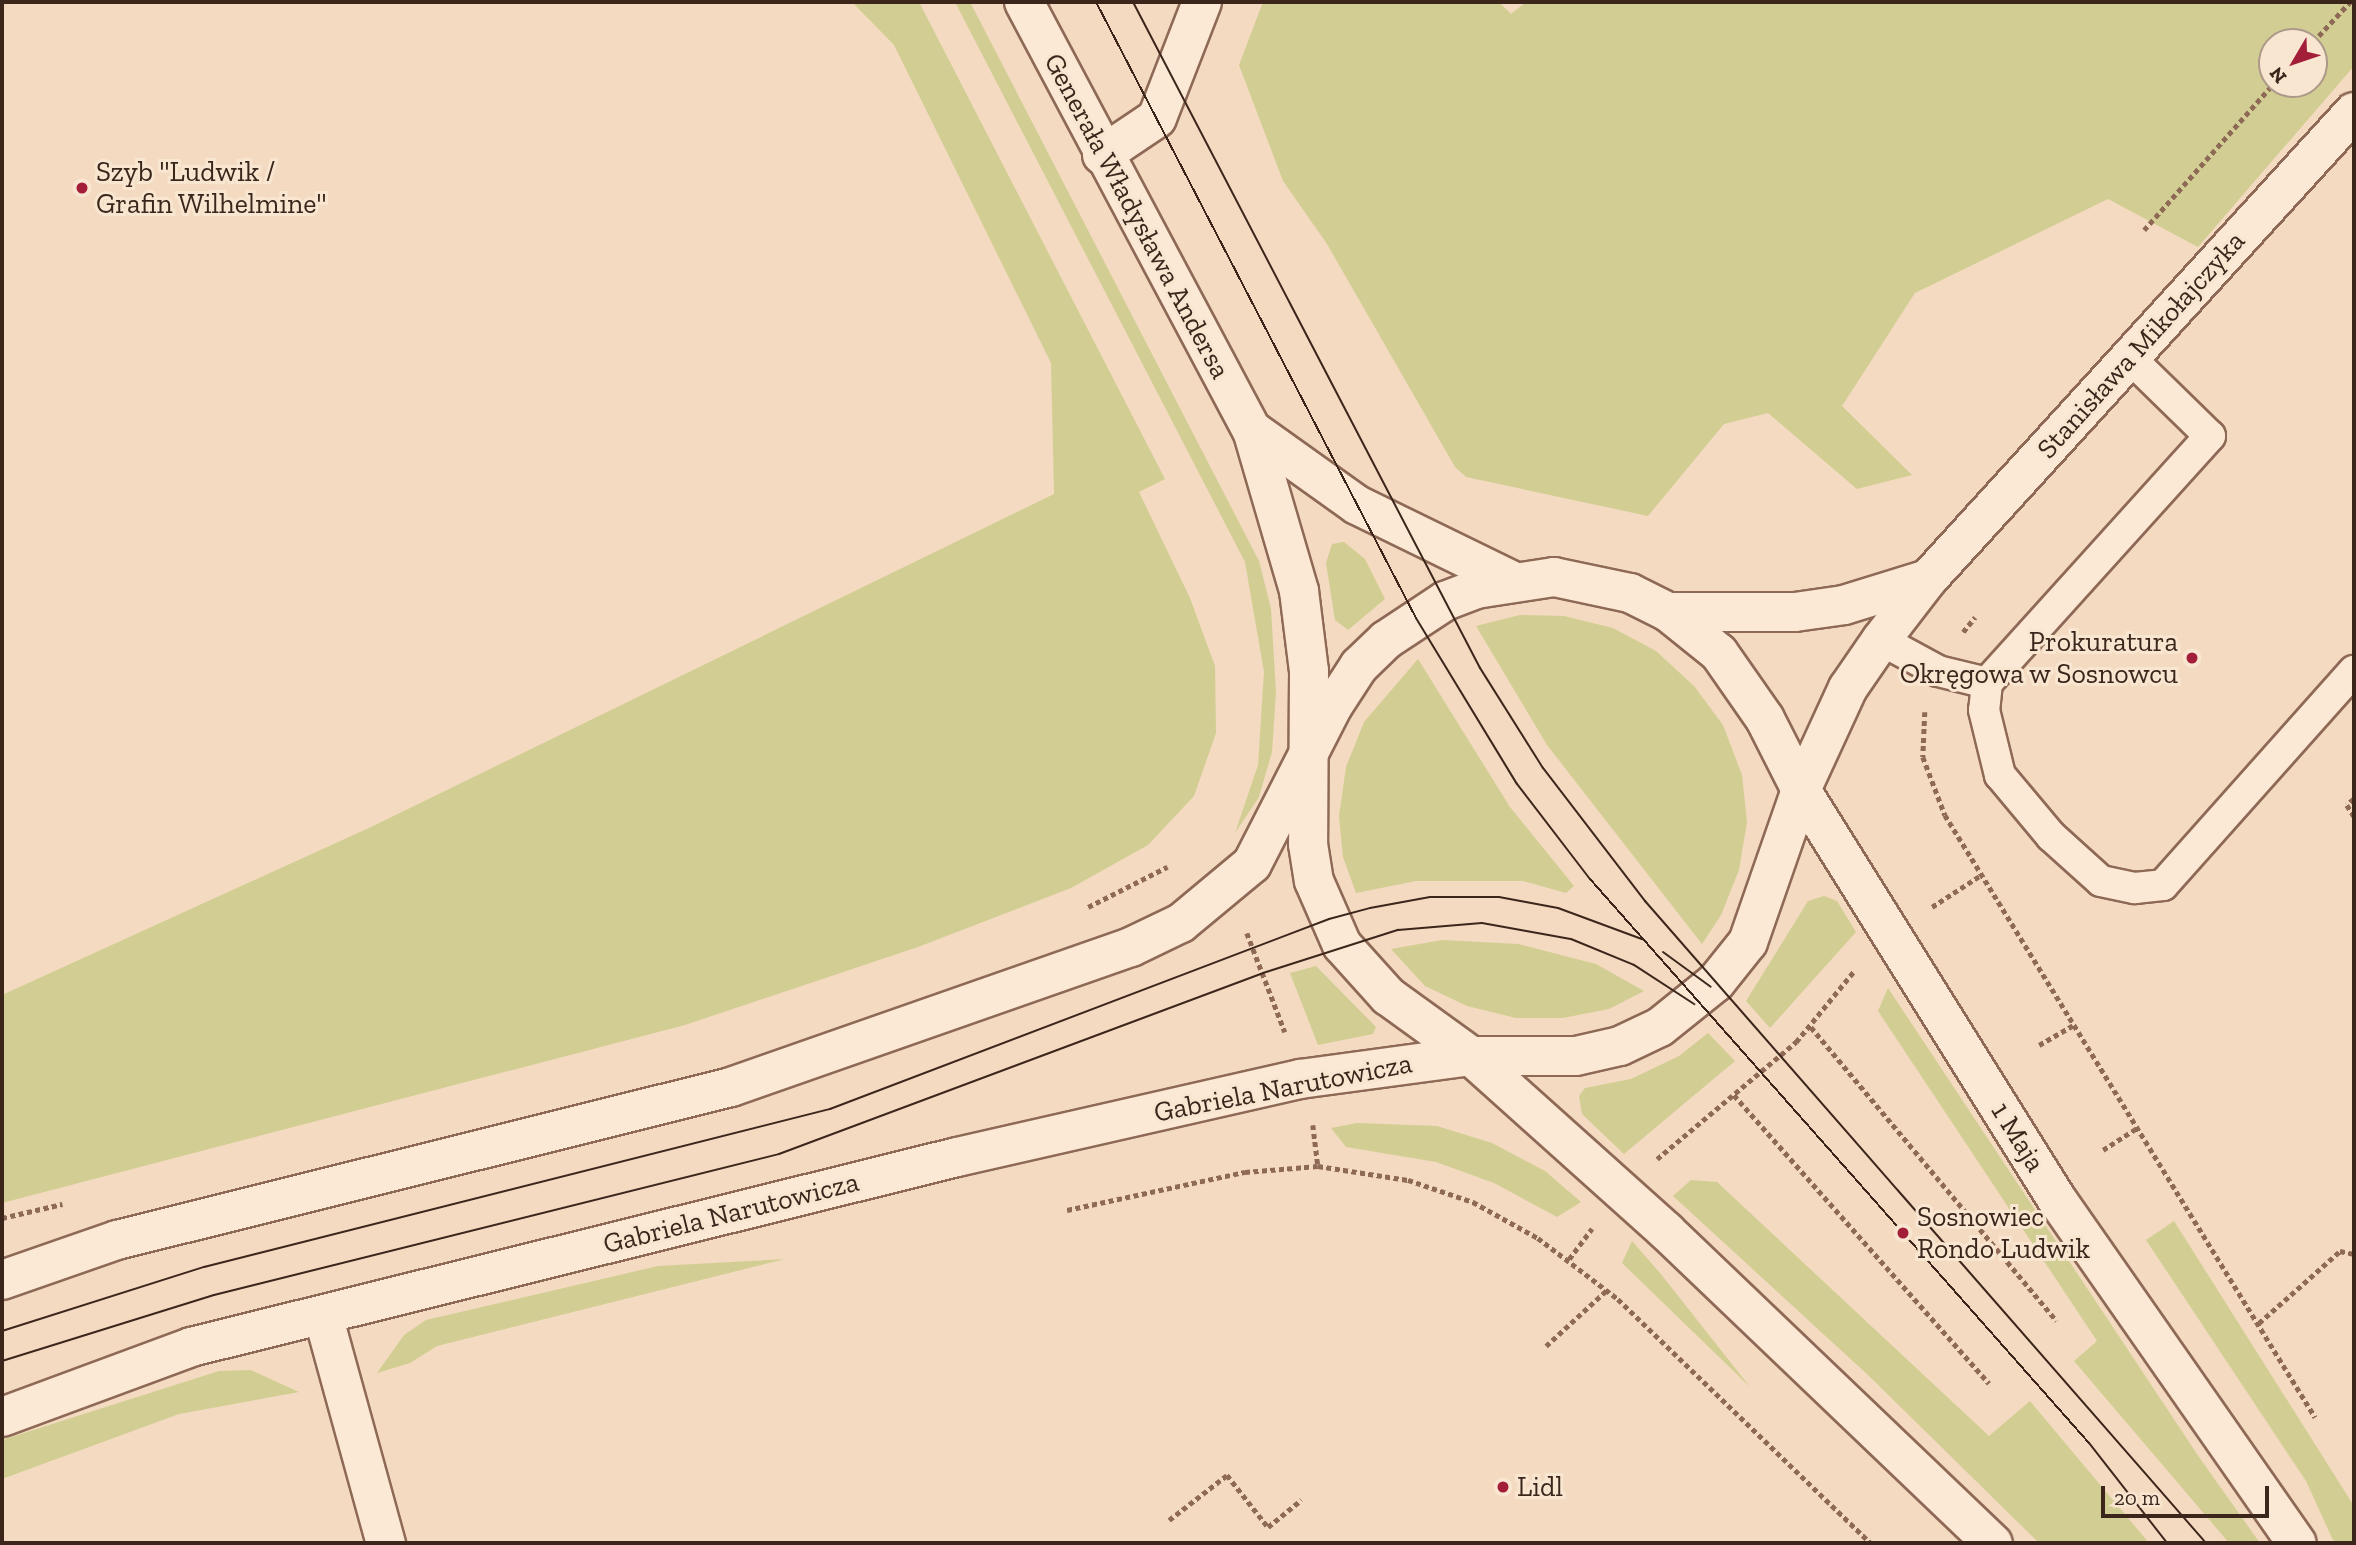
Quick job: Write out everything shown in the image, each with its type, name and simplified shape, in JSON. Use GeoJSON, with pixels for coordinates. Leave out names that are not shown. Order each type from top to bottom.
{"type":"FeatureCollection","features":[{"type":"Feature","properties":{"kind":"street","name":"Generała Władysława Andersa"},"geometry":{"type":"LineString","coordinates":[[1024,2],[1102,155],[1252,430],[1299,591],[1309,671],[1308,844],[1314,881],[1342,946],[1412,1017],[1471,1056]]}},
{"type":"Feature","properties":{"kind":"street"},"geometry":{"type":"LineString","coordinates":[[1102,155],[1157,118],[1202,2]]}},
{"type":"Feature","properties":{"kind":"street","name":"Stanisława Mikołajczyka"},"geometry":{"type":"LineString","coordinates":[[1801,790],[1848,688],[1928,579],[2354,112]]}},
{"type":"Feature","properties":{"kind":"street","name":"Generała Władysława Andersa"},"geometry":{"type":"LineString","coordinates":[[1252,430],[1357,505],[1513,581]]}},
{"type":"Feature","properties":{"kind":"street"},"geometry":{"type":"LineString","coordinates":[[2,1280],[117,1240],[731,1087],[1131,947],[1181,923],[1252,864],[1352,676],[1386,640],[1445,601],[1513,581],[1554,577],[1593,582],[1668,612],[1819,609],[1928,579]]}},
{"type":"Feature","properties":{"kind":"street","name":"1 Maja"},"geometry":{"type":"LineString","coordinates":[[1668,612],[1719,653],[1765,719],[1801,790],[2058,1200],[2297,1543]]}},
{"type":"Feature","properties":{"kind":"street","name":"Gabriela Narutowicza"},"geometry":{"type":"LineString","coordinates":[[2,1417],[191,1347],[931,1164],[1300,1079],[1471,1056],[1576,1056],[1620,1046],[1698,1000],[1748,942],[1801,790]]}},
{"type":"Feature","properties":{"kind":"street"},"geometry":{"type":"LineString","coordinates":[[1471,1056],[1665,1231],[1993,1543]]}},
{"type":"Feature","properties":{"kind":"street"},"geometry":{"type":"LineString","coordinates":[[323,1315],[386,1543]]}},
{"type":"Feature","properties":{"kind":"lane"},"geometry":{"type":"LineString","coordinates":[[2129,358],[2210,436],[1987,683],[1984,710],[2000,775],[2051,836],[2101,881],[2136,888],[2163,885],[2354,671]]}},
{"type":"Feature","properties":{"kind":"lane"},"geometry":{"type":"LineString","coordinates":[[1881,640],[1938,671],[1987,683]]}},
{"type":"Feature","properties":{"kind":"path"},"geometry":{"type":"LineString","coordinates":[[2326,28],[2350,2]]}},
{"type":"Feature","properties":{"kind":"path"},"geometry":{"type":"LineString","coordinates":[[2144,230],[2261,98]]}},
{"type":"Feature","properties":{"kind":"path"},"geometry":{"type":"LineString","coordinates":[[1975,617],[1938,671],[1924,720],[1923,757],[1934,793],[2073,1026],[2315,1417]]}},
{"type":"Feature","properties":{"kind":"path"},"geometry":{"type":"LineString","coordinates":[[2354,799],[2347,806],[2354,816]]}},
{"type":"Feature","properties":{"kind":"path"},"geometry":{"type":"LineString","coordinates":[[1081,909],[1175,863]]}},
{"type":"Feature","properties":{"kind":"path"},"geometry":{"type":"LineString","coordinates":[[1940,901],[1981,875]]}},
{"type":"Feature","properties":{"kind":"path"},"geometry":{"type":"LineString","coordinates":[[1245,928],[1286,1036]]}},
{"type":"Feature","properties":{"kind":"path"},"geometry":{"type":"LineString","coordinates":[[1651,1165],[1811,1027],[1860,965]]}},
{"type":"Feature","properties":{"kind":"path"},"geometry":{"type":"LineString","coordinates":[[2039,1045],[2073,1026]]}},
{"type":"Feature","properties":{"kind":"path"},"geometry":{"type":"LineString","coordinates":[[1811,1027],[2057,1321]]}},
{"type":"Feature","properties":{"kind":"path"},"geometry":{"type":"LineString","coordinates":[[1734,1096],[1989,1383]]}},
{"type":"Feature","properties":{"kind":"path"},"geometry":{"type":"LineString","coordinates":[[2103,1150],[2137,1128]]}},
{"type":"Feature","properties":{"kind":"path"},"geometry":{"type":"LineString","coordinates":[[1314,1130],[1318,1167]]}},
{"type":"Feature","properties":{"kind":"path"},"geometry":{"type":"LineString","coordinates":[[1067,1210],[1245,1172],[1318,1167],[1408,1180],[1473,1202],[1569,1259],[1607,1290],[1871,1543]]}},
{"type":"Feature","properties":{"kind":"path"},"geometry":{"type":"LineString","coordinates":[[2,1218],[75,1200]]}},
{"type":"Feature","properties":{"kind":"path"},"geometry":{"type":"LineString","coordinates":[[1569,1259],[1594,1226]]}},
{"type":"Feature","properties":{"kind":"path"},"geometry":{"type":"LineString","coordinates":[[2259,1323],[2340,1251],[2354,1254]]}},
{"type":"Feature","properties":{"kind":"path"},"geometry":{"type":"LineString","coordinates":[[1546,1346],[1607,1290]]}},
{"type":"Feature","properties":{"kind":"path"},"geometry":{"type":"LineString","coordinates":[[1169,1520],[1227,1475],[1268,1527],[1301,1500]]}},
{"type":"Feature","properties":{"kind":"shaded area"},"geometry":{"type":"Polygon","coordinates":[[[852,2],[919,2],[1165,479],[1139,492],[1190,598],[1215,666],[1216,733],[1194,796],[1148,845],[1071,888],[918,947],[685,1025],[2,1203],[2,995],[371,827],[1054,494],[1051,363],[894,45],[852,2]]]}},
{"type":"Feature","properties":{"kind":"shaded area"},"geometry":{"type":"Polygon","coordinates":[[[955,2],[970,2],[1259,561],[1271,609],[1276,692],[1272,752],[1259,797],[1235,833],[1258,765],[1264,672],[1245,562],[955,2]]]}},
{"type":"Feature","properties":{"kind":"shaded area"},"geometry":{"type":"Polygon","coordinates":[[[1263,2],[1499,2],[1511,14],[1526,2],[2354,2],[2354,66],[2328,96],[2328,28],[2258,28],[2258,98],[2326,98],[2198,247],[2108,199],[1915,293],[1842,406],[1912,475],[1857,489],[1768,413],[1724,424],[1648,516],[1466,477],[1455,467],[1327,244],[1283,181],[1239,65],[1263,2]]]}},
{"type":"Feature","properties":{"kind":"shaded area"},"geometry":{"type":"Polygon","coordinates":[[[1344,542],[1365,559],[1385,599],[1348,630],[1335,620],[1326,563],[1332,544],[1344,542]]]}},
{"type":"Feature","properties":{"kind":"shaded area"},"geometry":{"type":"Polygon","coordinates":[[[1520,615],[1564,616],[1613,628],[1656,651],[1694,686],[1723,725],[1742,775],[1747,822],[1739,870],[1721,915],[1702,944],[1547,745],[1476,626],[1520,615]]]}},
{"type":"Feature","properties":{"kind":"shaded area"},"geometry":{"type":"Polygon","coordinates":[[[1418,659],[1510,807],[1574,886],[1566,893],[1523,881],[1416,881],[1356,893],[1343,857],[1339,816],[1346,767],[1364,722],[1418,659]]]}},
{"type":"Feature","properties":{"kind":"shaded area"},"geometry":{"type":"Polygon","coordinates":[[[1824,896],[1837,901],[1856,932],[1770,1028],[1746,1001],[1808,901],[1824,896]]]}},
{"type":"Feature","properties":{"kind":"shaded area"},"geometry":{"type":"Polygon","coordinates":[[[1442,940],[1518,944],[1596,964],[1644,991],[1609,1009],[1563,1018],[1516,1018],[1467,1006],[1425,986],[1391,949],[1442,940]]]}},
{"type":"Feature","properties":{"kind":"shaded area"},"geometry":{"type":"Polygon","coordinates":[[[1316,966],[1376,1027],[1373,1034],[1318,1045],[1290,973],[1316,966]]]}},
{"type":"Feature","properties":{"kind":"shaded area"},"geometry":{"type":"Polygon","coordinates":[[[1888,988],[2199,1457],[2260,1543],[2229,1543],[2074,1361],[2097,1341],[1878,1011],[1888,988]]]}},
{"type":"Feature","properties":{"kind":"shaded area"},"geometry":{"type":"Polygon","coordinates":[[[1708,1033],[1735,1061],[1624,1154],[1582,1114],[1579,1096],[1585,1088],[1631,1079],[1679,1056],[1708,1033]]]}},
{"type":"Feature","properties":{"kind":"shaded area"},"geometry":{"type":"Polygon","coordinates":[[[1357,1123],[1437,1126],[1492,1143],[1545,1171],[1581,1202],[1557,1217],[1494,1183],[1436,1162],[1346,1147],[1331,1128],[1357,1123]]]}},
{"type":"Feature","properties":{"kind":"shaded area"},"geometry":{"type":"Polygon","coordinates":[[[1691,1180],[1717,1182],[1989,1436],[2030,1401],[2149,1543],[2039,1543],[1868,1375],[1673,1196],[1691,1180]]]}},
{"type":"Feature","properties":{"kind":"shaded area"},"geometry":{"type":"Polygon","coordinates":[[[2174,1221],[2354,1506],[2354,1543],[2336,1543],[2332,1538],[2306,1481],[2146,1240],[2174,1221]]]}},
{"type":"Feature","properties":{"kind":"shaded area"},"geometry":{"type":"Polygon","coordinates":[[[1632,1241],[1660,1273],[1750,1387],[1622,1263],[1632,1241]]]}},
{"type":"Feature","properties":{"kind":"shaded area"},"geometry":{"type":"Polygon","coordinates":[[[785,1259],[437,1346],[410,1363],[377,1373],[404,1335],[426,1320],[658,1266],[785,1259]]]}},
{"type":"Feature","properties":{"kind":"shaded area"},"geometry":{"type":"Polygon","coordinates":[[[251,1370],[299,1392],[179,1414],[2,1479],[2,1440],[219,1371],[251,1370]]]}},
{"type":"Feature","properties":{"kind":"tram line"},"geometry":{"type":"LineString","coordinates":[[1096,2],[1416,618],[1517,784],[1590,879],[2089,1443],[2167,1543]]}},
{"type":"Feature","properties":{"kind":"tram line"},"geometry":{"type":"LineString","coordinates":[[1133,2],[1480,668],[1543,768],[1645,901],[2206,1543]]}},
{"type":"Feature","properties":{"kind":"tram line"},"geometry":{"type":"LineString","coordinates":[[2,1331],[204,1267],[830,1109],[1329,919],[1370,908],[1430,897],[1499,897],[1558,908],[1642,939]]}},
{"type":"Feature","properties":{"kind":"tram line"},"geometry":{"type":"LineString","coordinates":[[2,1361],[214,1295],[779,1154],[1263,973],[1398,930],[1482,923],[1571,939],[1634,965],[1694,1004]]}},
{"type":"Feature","properties":{"kind":"tram line"},"geometry":{"type":"LineString","coordinates":[[1663,952],[1711,987]]}},
{"type":"Feature","properties":{"kind":"place","name":"Szyb \"Ludwik / Grafin Wilhelmine\""},"geometry":{"type":"Point","coordinates":[82,188]}},
{"type":"Feature","properties":{"kind":"place","name":"Prokuratura Okręgowa w Sosnowcu"},"geometry":{"type":"Point","coordinates":[2192,658]}},
{"type":"Feature","properties":{"kind":"place","name":"Sosnowiec Rondo Ludwik"},"geometry":{"type":"Point","coordinates":[1903,1233]}},
{"type":"Feature","properties":{"kind":"place","name":"Lidl"},"geometry":{"type":"Point","coordinates":[1503,1487]}}]}
